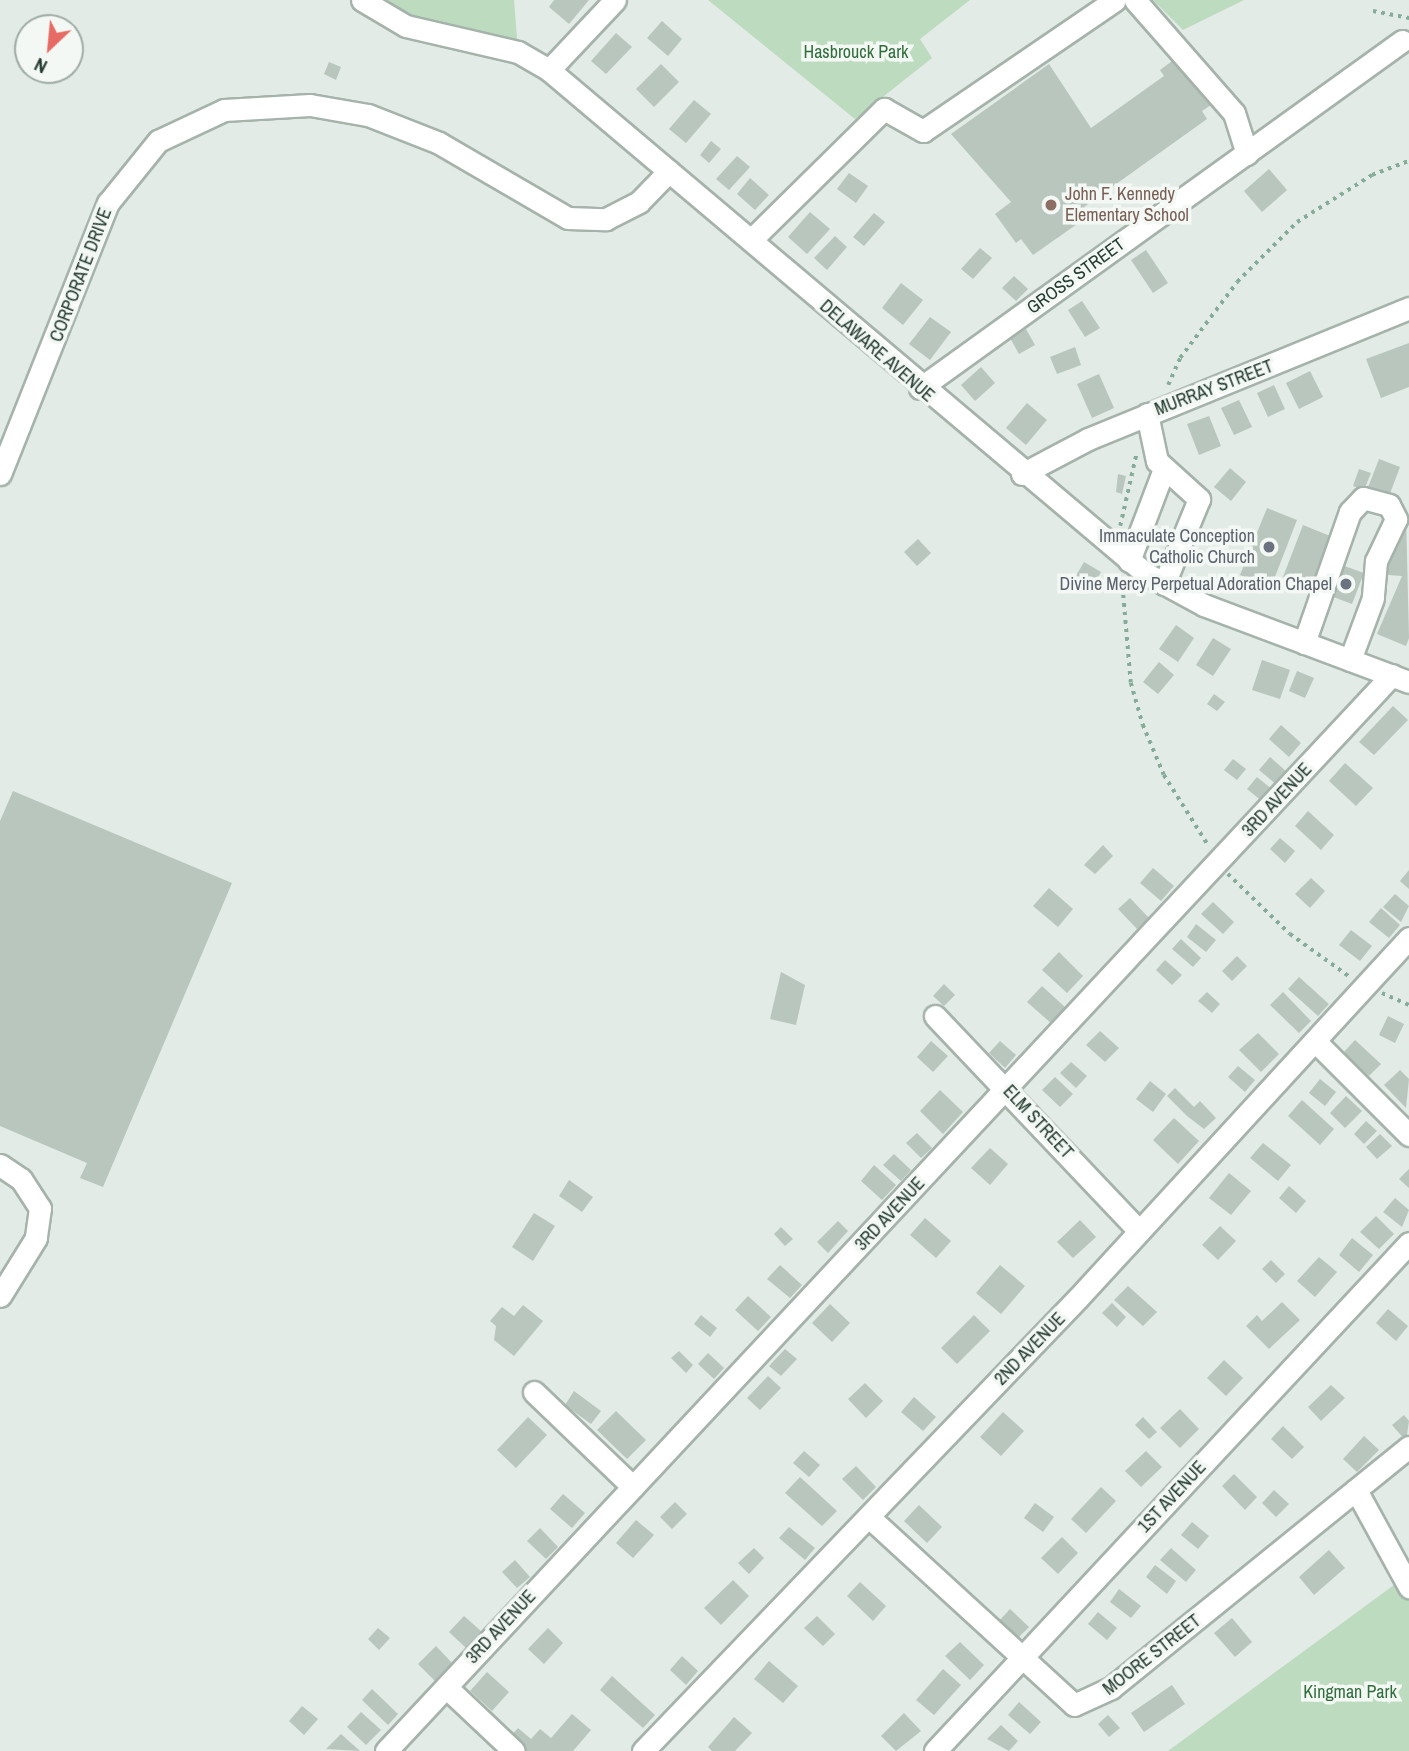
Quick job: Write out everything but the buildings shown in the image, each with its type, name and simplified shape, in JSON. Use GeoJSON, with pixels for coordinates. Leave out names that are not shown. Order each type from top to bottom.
{"type":"FeatureCollection","features":[{"type":"Feature","properties":{"kind":"street","name":"DELAWARE AVENUE"},"geometry":{"type":"LineString","coordinates":[[362,0],[407,26],[518,52],[548,70],[751,240],[919,388],[1096,534],[1121,564],[1304,643],[1400,679]]}},
{"type":"Feature","properties":{"kind":"street"},"geometry":{"type":"LineString","coordinates":[[548,70],[615,0]]}},
{"type":"Feature","properties":{"kind":"street"},"geometry":{"type":"LineString","coordinates":[[751,240],[884,109],[923,131],[1115,0]]}},
{"type":"Feature","properties":{"kind":"street"},"geometry":{"type":"LineString","coordinates":[[1135,0],[1234,113],[1247,154]]}},
{"type":"Feature","properties":{"kind":"street","name":"GROSS STREET"},"geometry":{"type":"LineString","coordinates":[[919,388],[1402,41]]}},
{"type":"Feature","properties":{"kind":"street","name":"CORPORATE DRIVE"},"geometry":{"type":"LineString","coordinates":[[0,474],[108,203],[158,141],[224,110],[310,105],[368,116],[439,143],[568,218],[606,219],[639,202],[669,171]]}},
{"type":"Feature","properties":{"kind":"street","name":"MURRAY STREET"},"geometry":{"type":"LineString","coordinates":[[1022,474],[1150,416],[1409,308]]}},
{"type":"Feature","properties":{"kind":"street"},"geometry":{"type":"LineString","coordinates":[[1150,416],[1164,470],[1199,499],[1164,584]]}},
{"type":"Feature","properties":{"kind":"street"},"geometry":{"type":"LineString","coordinates":[[1121,564],[1164,470]]}},
{"type":"Feature","properties":{"kind":"street"},"geometry":{"type":"LineString","coordinates":[[1304,643],[1350,512],[1363,498],[1389,505],[1396,519],[1373,570],[1373,598],[1350,660]]}},
{"type":"Feature","properties":{"kind":"street","name":"3RD AVENUE"},"geometry":{"type":"LineString","coordinates":[[386,1751],[1220,862],[1400,679]]}},
{"type":"Feature","properties":{"kind":"street","name":"2ND AVENUE"},"geometry":{"type":"LineString","coordinates":[[643,1751],[869,1517],[1409,938]]}},
{"type":"Feature","properties":{"kind":"street","name":"ELM STREET"},"geometry":{"type":"LineString","coordinates":[[935,1016],[1138,1230]]}},
{"type":"Feature","properties":{"kind":"street"},"geometry":{"type":"LineString","coordinates":[[1315,1041],[1409,1135]]}},
{"type":"Feature","properties":{"kind":"street"},"geometry":{"type":"LineString","coordinates":[[0,1165],[21,1179],[40,1208],[36,1238],[0,1296]]}},
{"type":"Feature","properties":{"kind":"street","name":"1ST AVENUE"},"geometry":{"type":"LineString","coordinates":[[935,1751],[1409,1242]]}},
{"type":"Feature","properties":{"kind":"street"},"geometry":{"type":"LineString","coordinates":[[534,1392],[633,1487]]}},
{"type":"Feature","properties":{"kind":"street","name":"MOORE STREET"},"geometry":{"type":"LineString","coordinates":[[869,1517],[1020,1660],[1074,1705],[1096,1699],[1409,1447]]}},
{"type":"Feature","properties":{"kind":"street"},"geometry":{"type":"LineString","coordinates":[[1356,1490],[1409,1587]]}},
{"type":"Feature","properties":{"kind":"street"},"geometry":{"type":"LineString","coordinates":[[446,1686],[514,1751]]}},
{"type":"Feature","properties":{"kind":"path"},"geometry":{"type":"LineString","coordinates":[[1373,11],[1409,18]]}},
{"type":"Feature","properties":{"kind":"path"},"geometry":{"type":"LineString","coordinates":[[1096,534],[1105,521],[1119,531],[1150,416],[1188,348],[1237,282],[1297,222],[1372,175],[1409,161]]}},
{"type":"Feature","properties":{"kind":"path"},"geometry":{"type":"LineString","coordinates":[[1121,564],[1131,683],[1143,725],[1164,775],[1220,862],[1290,934],[1366,985],[1409,1005]]}},
{"type":"Feature","properties":{"kind":"green space"},"geometry":{"type":"Polygon","coordinates":[[[362,0],[514,0],[518,52],[484,42],[362,0]]]}},
{"type":"Feature","properties":{"kind":"green space","name":"Hasbrouck Park"},"geometry":{"type":"Polygon","coordinates":[[[708,0],[970,0],[920,39],[932,58],[855,119],[708,0]]]}},
{"type":"Feature","properties":{"kind":"green space"},"geometry":{"type":"Polygon","coordinates":[[[1153,0],[1244,0],[1183,30],[1153,0]]]}},
{"type":"Feature","properties":{"kind":"green space","name":"Kingman Park"},"geometry":{"type":"Polygon","coordinates":[[[1409,1574],[1409,1751],[1168,1751],[1409,1574]]]}},
{"type":"Feature","properties":{"kind":"place","name":"John F. Kennedy Elementary School"},"geometry":{"type":"Point","coordinates":[1051,205]}},
{"type":"Feature","properties":{"kind":"place","name":"Immaculate Conception Catholic Church"},"geometry":{"type":"Point","coordinates":[1269,547]}},
{"type":"Feature","properties":{"kind":"place","name":"Divine Mercy Perpetual Adoration Chapel"},"geometry":{"type":"Point","coordinates":[1346,584]}}]}
